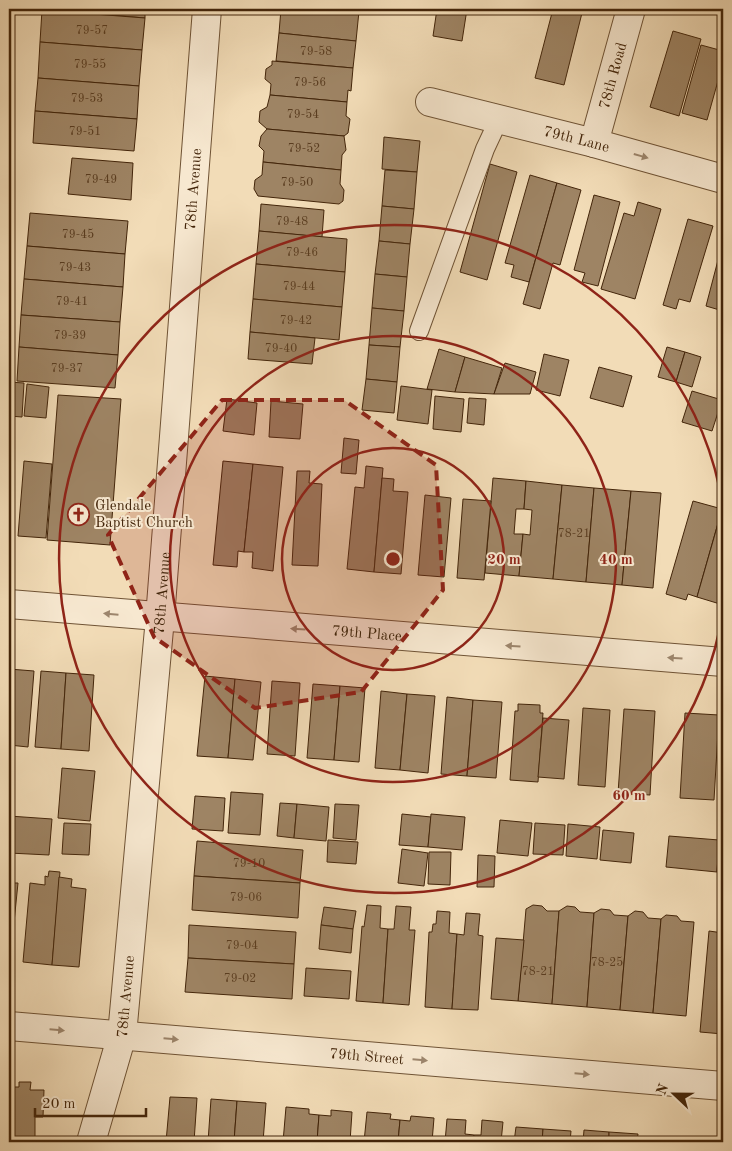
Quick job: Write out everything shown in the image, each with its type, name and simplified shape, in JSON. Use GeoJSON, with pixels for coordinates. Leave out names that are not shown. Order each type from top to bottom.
{"type":"FeatureCollection","features":[{"type":"Feature","properties":{"kind":"street","name":"78th Avenue"},"geometry":{"type":"LineString","coordinates":[[91,1142],[122,1035],[160,618],[207,9]]}},
{"type":"Feature","properties":{"kind":"street","name":"78th Road"},"geometry":{"type":"LineString","coordinates":[[594,143],[631,9]]}},
{"type":"Feature","properties":{"kind":"street","name":"79th Lane"},"geometry":{"type":"LineString","coordinates":[[430,102],[594,143],[723,179]]}},
{"type":"Feature","properties":{"kind":"street","name":"79th Place"},"geometry":{"type":"LineString","coordinates":[[9,604],[160,618],[723,662]]}},
{"type":"Feature","properties":{"kind":"street","name":"79th Street"},"geometry":{"type":"LineString","coordinates":[[9,1026],[723,1086]]}},
{"type":"Feature","properties":{"kind":"lane"},"geometry":{"type":"LineString","coordinates":[[419,331],[485,149],[498,119]]}},
{"type":"Feature","properties":{"kind":"highlighted area"},"geometry":{"type":"Polygon","coordinates":[[[222,400],[344,400],[436,465],[443,590],[361,692],[255,708],[154,637],[108,535],[222,400]]]}},
{"type":"Feature","properties":{"kind":"building"},"geometry":{"type":"Polygon","coordinates":[[[42,9],[145,9],[145,18],[42,9]]]}},
{"type":"Feature","properties":{"kind":"building"},"geometry":{"type":"Polygon","coordinates":[[[281,9],[359,11],[356,41],[279,33],[281,9]]]}},
{"type":"Feature","properties":{"kind":"building"},"geometry":{"type":"Polygon","coordinates":[[[331,9],[372,9],[368,12],[331,9]]]}},
{"type":"Feature","properties":{"kind":"building"},"geometry":{"type":"Polygon","coordinates":[[[437,9],[467,9],[462,41],[433,36],[437,9]]]}},
{"type":"Feature","properties":{"kind":"building"},"geometry":{"type":"Polygon","coordinates":[[[553,9],[583,9],[564,85],[535,78],[553,9]]]}},
{"type":"Feature","properties":{"kind":"building"},"geometry":{"type":"Polygon","coordinates":[[[42,10],[145,18],[142,50],[40,42],[42,10]]]}},
{"type":"Feature","properties":{"kind":"building"},"geometry":{"type":"Polygon","coordinates":[[[673,31],[701,39],[679,116],[650,107],[673,31]]]}},
{"type":"Feature","properties":{"kind":"building"},"geometry":{"type":"Polygon","coordinates":[[[279,33],[356,41],[353,68],[276,61],[279,33]]]}},
{"type":"Feature","properties":{"kind":"building"},"geometry":{"type":"Polygon","coordinates":[[[40,42],[142,50],[139,86],[38,78],[40,42]]]}},
{"type":"Feature","properties":{"kind":"building"},"geometry":{"type":"Polygon","coordinates":[[[701,45],[723,51],[723,63],[707,120],[682,113],[701,45]]]}},
{"type":"Feature","properties":{"kind":"building"},"geometry":{"type":"Polygon","coordinates":[[[272,61],[353,68],[351,91],[348,90],[347,102],[270,95],[271,84],[265,79],[266,69],[272,65],[272,61]]]}},
{"type":"Feature","properties":{"kind":"building"},"geometry":{"type":"Polygon","coordinates":[[[38,78],[139,86],[137,119],[35,111],[38,78]]]}},
{"type":"Feature","properties":{"kind":"building"},"geometry":{"type":"Polygon","coordinates":[[[270,95],[347,102],[346,116],[350,119],[348,133],[344,136],[267,129],[259,122],[260,111],[267,107],[270,95]]]}},
{"type":"Feature","properties":{"kind":"building"},"geometry":{"type":"Polygon","coordinates":[[[35,111],[137,119],[134,151],[33,143],[35,111]]]}},
{"type":"Feature","properties":{"kind":"building"},"geometry":{"type":"Polygon","coordinates":[[[267,129],[344,136],[346,150],[342,155],[341,170],[263,162],[264,151],[259,146],[261,136],[267,129]]]}},
{"type":"Feature","properties":{"kind":"building"},"geometry":{"type":"Polygon","coordinates":[[[384,137],[420,141],[417,172],[382,169],[384,137]]]}},
{"type":"Feature","properties":{"kind":"building"},"geometry":{"type":"Polygon","coordinates":[[[72,158],[133,163],[131,200],[68,194],[72,158]]]}},
{"type":"Feature","properties":{"kind":"building"},"geometry":{"type":"Polygon","coordinates":[[[263,162],[341,170],[340,184],[344,190],[343,201],[339,204],[258,196],[254,189],[255,180],[262,175],[263,162]]]}},
{"type":"Feature","properties":{"kind":"building"},"geometry":{"type":"Polygon","coordinates":[[[490,164],[517,172],[487,280],[460,272],[490,164]]]}},
{"type":"Feature","properties":{"kind":"building"},"geometry":{"type":"Polygon","coordinates":[[[385,170],[417,172],[414,209],[382,206],[385,170]]]}},
{"type":"Feature","properties":{"kind":"building"},"geometry":{"type":"Polygon","coordinates":[[[530,175],[557,183],[529,282],[511,277],[514,265],[505,263],[530,175]]]}},
{"type":"Feature","properties":{"kind":"building"},"geometry":{"type":"Polygon","coordinates":[[[557,183],[581,190],[560,265],[553,263],[540,309],[523,304],[557,183]]]}},
{"type":"Feature","properties":{"kind":"building"},"geometry":{"type":"Polygon","coordinates":[[[594,195],[620,202],[598,286],[582,282],[585,273],[574,270],[594,195]]]}},
{"type":"Feature","properties":{"kind":"building"},"geometry":{"type":"Polygon","coordinates":[[[638,202],[661,209],[635,299],[601,289],[624,213],[634,216],[638,202]]]}},
{"type":"Feature","properties":{"kind":"building"},"geometry":{"type":"Polygon","coordinates":[[[261,204],[324,210],[322,237],[259,231],[261,204]]]}},
{"type":"Feature","properties":{"kind":"building"},"geometry":{"type":"Polygon","coordinates":[[[382,206],[414,209],[410,244],[379,241],[382,206]]]}},
{"type":"Feature","properties":{"kind":"building"},"geometry":{"type":"Polygon","coordinates":[[[30,213],[128,221],[125,254],[27,246],[30,213]]]}},
{"type":"Feature","properties":{"kind":"building"},"geometry":{"type":"Polygon","coordinates":[[[688,219],[713,226],[690,302],[679,299],[676,309],[663,305],[688,219]]]}},
{"type":"Feature","properties":{"kind":"building"},"geometry":{"type":"Polygon","coordinates":[[[259,231],[347,239],[345,272],[256,264],[259,231]]]}},
{"type":"Feature","properties":{"kind":"building"},"geometry":{"type":"Polygon","coordinates":[[[379,241],[410,244],[407,277],[375,274],[379,241]]]}},
{"type":"Feature","properties":{"kind":"building"},"geometry":{"type":"Polygon","coordinates":[[[723,241],[723,311],[706,306],[723,241]]]}},
{"type":"Feature","properties":{"kind":"building"},"geometry":{"type":"Polygon","coordinates":[[[27,246],[125,254],[123,287],[24,279],[27,246]]]}},
{"type":"Feature","properties":{"kind":"building"},"geometry":{"type":"Polygon","coordinates":[[[256,264],[345,272],[342,307],[253,299],[256,264]]]}},
{"type":"Feature","properties":{"kind":"building"},"geometry":{"type":"Polygon","coordinates":[[[375,274],[407,277],[404,311],[372,308],[375,274]]]}},
{"type":"Feature","properties":{"kind":"building"},"geometry":{"type":"Polygon","coordinates":[[[24,279],[123,287],[120,322],[21,315],[24,279]]]}},
{"type":"Feature","properties":{"kind":"building"},"geometry":{"type":"Polygon","coordinates":[[[253,299],[342,307],[339,340],[250,332],[253,299]]]}},
{"type":"Feature","properties":{"kind":"building"},"geometry":{"type":"Polygon","coordinates":[[[372,308],[404,311],[400,347],[369,345],[372,308]]]}},
{"type":"Feature","properties":{"kind":"building"},"geometry":{"type":"Polygon","coordinates":[[[21,315],[120,322],[118,355],[19,347],[21,315]]]}},
{"type":"Feature","properties":{"kind":"building"},"geometry":{"type":"Polygon","coordinates":[[[250,332],[315,338],[312,364],[248,359],[250,332]]]}},
{"type":"Feature","properties":{"kind":"building"},"geometry":{"type":"Polygon","coordinates":[[[369,345],[400,347],[397,382],[366,379],[369,345]]]}},
{"type":"Feature","properties":{"kind":"building"},"geometry":{"type":"Polygon","coordinates":[[[19,347],[118,355],[115,388],[17,381],[19,347]]]}},
{"type":"Feature","properties":{"kind":"building"},"geometry":{"type":"Polygon","coordinates":[[[667,347],[685,352],[676,382],[658,377],[667,347]]]}},
{"type":"Feature","properties":{"kind":"building"},"geometry":{"type":"Polygon","coordinates":[[[439,349],[465,357],[455,392],[427,389],[439,349]]]}},
{"type":"Feature","properties":{"kind":"building"},"geometry":{"type":"Polygon","coordinates":[[[685,352],[701,357],[692,387],[676,382],[685,352]]]}},
{"type":"Feature","properties":{"kind":"building"},"geometry":{"type":"Polygon","coordinates":[[[544,354],[569,360],[560,396],[536,390],[544,354]]]}},
{"type":"Feature","properties":{"kind":"building"},"geometry":{"type":"Polygon","coordinates":[[[465,357],[502,368],[494,394],[455,392],[465,357]]]}},
{"type":"Feature","properties":{"kind":"building"},"geometry":{"type":"Polygon","coordinates":[[[505,363],[536,372],[530,394],[494,394],[505,363]]]}},
{"type":"Feature","properties":{"kind":"building"},"geometry":{"type":"Polygon","coordinates":[[[599,367],[632,376],[623,407],[590,398],[599,367]]]}},
{"type":"Feature","properties":{"kind":"building"},"geometry":{"type":"Polygon","coordinates":[[[366,379],[397,382],[394,413],[362,410],[366,379]]]}},
{"type":"Feature","properties":{"kind":"building"},"geometry":{"type":"Polygon","coordinates":[[[9,382],[24,383],[22,417],[9,416],[9,382]]]}},
{"type":"Feature","properties":{"kind":"building"},"geometry":{"type":"Polygon","coordinates":[[[27,384],[49,387],[46,418],[24,416],[27,384]]]}},
{"type":"Feature","properties":{"kind":"building"},"geometry":{"type":"Polygon","coordinates":[[[401,386],[432,390],[428,424],[397,420],[401,386]]]}},
{"type":"Feature","properties":{"kind":"building"},"geometry":{"type":"Polygon","coordinates":[[[692,391],[722,400],[712,431],[682,422],[692,391]]]}},
{"type":"Feature","properties":{"kind":"building"},"geometry":{"type":"Polygon","coordinates":[[[58,395],[121,399],[110,545],[47,540],[58,395]]]}},
{"type":"Feature","properties":{"kind":"building"},"geometry":{"type":"Polygon","coordinates":[[[435,396],[464,399],[461,432],[433,429],[435,396]]]}},
{"type":"Feature","properties":{"kind":"building"},"geometry":{"type":"Polygon","coordinates":[[[469,398],[486,399],[484,425],[467,423],[469,398]]]}},
{"type":"Feature","properties":{"kind":"building"},"geometry":{"type":"Polygon","coordinates":[[[227,399],[257,403],[254,435],[223,431],[227,399]]]}},
{"type":"Feature","properties":{"kind":"building"},"geometry":{"type":"Polygon","coordinates":[[[271,401],[303,404],[300,439],[269,437],[271,401]]]}},
{"type":"Feature","properties":{"kind":"building"},"geometry":{"type":"Polygon","coordinates":[[[344,438],[359,440],[356,474],[341,473],[344,438]]]}},
{"type":"Feature","properties":{"kind":"building"},"geometry":{"type":"Polygon","coordinates":[[[9,460],[12,460],[9,497],[9,460]]]}},
{"type":"Feature","properties":{"kind":"building"},"geometry":{"type":"Polygon","coordinates":[[[24,461],[52,464],[46,538],[18,536],[24,461]]]}},
{"type":"Feature","properties":{"kind":"building"},"geometry":{"type":"Polygon","coordinates":[[[223,461],[253,464],[244,552],[238,551],[237,567],[213,565],[223,461]]]}},
{"type":"Feature","properties":{"kind":"building"},"geometry":{"type":"Polygon","coordinates":[[[253,464],[283,467],[273,571],[252,568],[253,552],[244,552],[253,464]]]}},
{"type":"Feature","properties":{"kind":"building"},"geometry":{"type":"Polygon","coordinates":[[[366,466],[383,468],[374,572],[347,569],[355,487],[364,488],[366,466]]]}},
{"type":"Feature","properties":{"kind":"building"},"geometry":{"type":"Polygon","coordinates":[[[297,471],[310,471],[309,483],[322,484],[318,566],[292,565],[297,471]]]}},
{"type":"Feature","properties":{"kind":"building"},"geometry":{"type":"Polygon","coordinates":[[[382,478],[394,479],[393,491],[408,492],[401,574],[374,572],[382,478]]]}},
{"type":"Feature","properties":{"kind":"building"},"geometry":{"type":"Polygon","coordinates":[[[493,478],[526,481],[524,509],[516,509],[514,534],[523,534],[519,576],[485,573],[493,478]]]}},
{"type":"Feature","properties":{"kind":"building"},"geometry":{"type":"Polygon","coordinates":[[[526,481],[562,485],[553,579],[519,576],[523,534],[530,535],[532,510],[524,509],[526,481]]]}},
{"type":"Feature","properties":{"kind":"building"},"geometry":{"type":"Polygon","coordinates":[[[562,485],[594,488],[586,582],[553,579],[562,485]]]}},
{"type":"Feature","properties":{"kind":"building"},"geometry":{"type":"Polygon","coordinates":[[[594,488],[631,491],[622,585],[586,582],[594,488]]]}},
{"type":"Feature","properties":{"kind":"building"},"geometry":{"type":"Polygon","coordinates":[[[631,491],[661,493],[653,588],[622,585],[631,491]]]}},
{"type":"Feature","properties":{"kind":"building"},"geometry":{"type":"Polygon","coordinates":[[[425,495],[451,498],[444,577],[418,575],[425,495]]]}},
{"type":"Feature","properties":{"kind":"building"},"geometry":{"type":"Polygon","coordinates":[[[463,499],[491,501],[484,580],[457,578],[463,499]]]}},
{"type":"Feature","properties":{"kind":"building"},"geometry":{"type":"Polygon","coordinates":[[[693,501],[722,509],[697,597],[688,594],[686,600],[666,594],[693,501]]]}},
{"type":"Feature","properties":{"kind":"building"},"geometry":{"type":"Polygon","coordinates":[[[723,506],[723,597],[720,604],[697,597],[723,506]]]}},
{"type":"Feature","properties":{"kind":"building"},"geometry":{"type":"Polygon","coordinates":[[[9,669],[34,671],[28,747],[9,745],[9,669]]]}},
{"type":"Feature","properties":{"kind":"building"},"geometry":{"type":"Polygon","coordinates":[[[41,671],[66,673],[61,749],[35,747],[41,671]]]}},
{"type":"Feature","properties":{"kind":"building"},"geometry":{"type":"Polygon","coordinates":[[[66,673],[94,675],[89,751],[61,749],[66,673]]]}},
{"type":"Feature","properties":{"kind":"building"},"geometry":{"type":"Polygon","coordinates":[[[205,676],[235,679],[228,758],[197,756],[205,676]]]}},
{"type":"Feature","properties":{"kind":"building"},"geometry":{"type":"Polygon","coordinates":[[[235,679],[261,682],[253,760],[228,758],[235,679]]]}},
{"type":"Feature","properties":{"kind":"building"},"geometry":{"type":"Polygon","coordinates":[[[272,681],[300,683],[295,756],[267,754],[272,681]]]}},
{"type":"Feature","properties":{"kind":"building"},"geometry":{"type":"Polygon","coordinates":[[[313,684],[340,686],[334,760],[307,758],[313,684]]]}},
{"type":"Feature","properties":{"kind":"building"},"geometry":{"type":"Polygon","coordinates":[[[340,686],[365,688],[359,762],[334,760],[340,686]]]}},
{"type":"Feature","properties":{"kind":"building"},"geometry":{"type":"Polygon","coordinates":[[[381,691],[407,694],[400,770],[375,768],[381,691]]]}},
{"type":"Feature","properties":{"kind":"building"},"geometry":{"type":"Polygon","coordinates":[[[407,694],[435,696],[428,773],[400,770],[407,694]]]}},
{"type":"Feature","properties":{"kind":"building"},"geometry":{"type":"Polygon","coordinates":[[[447,697],[473,700],[467,776],[441,774],[447,697]]]}},
{"type":"Feature","properties":{"kind":"building"},"geometry":{"type":"Polygon","coordinates":[[[473,700],[502,702],[496,778],[467,776],[473,700]]]}},
{"type":"Feature","properties":{"kind":"building"},"geometry":{"type":"Polygon","coordinates":[[[518,704],[540,705],[540,713],[543,713],[538,782],[510,780],[515,711],[518,711],[518,704]]]}},
{"type":"Feature","properties":{"kind":"building"},"geometry":{"type":"Polygon","coordinates":[[[583,708],[610,710],[605,787],[578,785],[583,708]]]}},
{"type":"Feature","properties":{"kind":"building"},"geometry":{"type":"Polygon","coordinates":[[[624,709],[655,711],[650,795],[618,793],[624,709]]]}},
{"type":"Feature","properties":{"kind":"building"},"geometry":{"type":"Polygon","coordinates":[[[685,713],[719,715],[714,800],[680,798],[685,713]]]}},
{"type":"Feature","properties":{"kind":"building"},"geometry":{"type":"Polygon","coordinates":[[[543,718],[569,720],[564,779],[538,777],[543,718]]]}},
{"type":"Feature","properties":{"kind":"building"},"geometry":{"type":"Polygon","coordinates":[[[62,768],[95,771],[90,821],[58,818],[62,768]]]}},
{"type":"Feature","properties":{"kind":"building"},"geometry":{"type":"Polygon","coordinates":[[[231,792],[263,794],[260,835],[228,833],[231,792]]]}},
{"type":"Feature","properties":{"kind":"building"},"geometry":{"type":"Polygon","coordinates":[[[195,796],[225,798],[223,831],[192,829],[195,796]]]}},
{"type":"Feature","properties":{"kind":"building"},"geometry":{"type":"Polygon","coordinates":[[[280,803],[297,804],[294,838],[277,836],[280,803]]]}},
{"type":"Feature","properties":{"kind":"building"},"geometry":{"type":"Polygon","coordinates":[[[297,804],[329,807],[326,841],[294,838],[297,804]]]}},
{"type":"Feature","properties":{"kind":"building"},"geometry":{"type":"Polygon","coordinates":[[[335,804],[359,805],[356,840],[333,838],[335,804]]]}},
{"type":"Feature","properties":{"kind":"building"},"geometry":{"type":"Polygon","coordinates":[[[402,814],[431,817],[428,847],[399,845],[402,814]]]}},
{"type":"Feature","properties":{"kind":"building"},"geometry":{"type":"Polygon","coordinates":[[[431,814],[465,817],[462,850],[428,847],[431,814]]]}},
{"type":"Feature","properties":{"kind":"building"},"geometry":{"type":"Polygon","coordinates":[[[9,816],[52,819],[49,855],[9,853],[9,816]]]}},
{"type":"Feature","properties":{"kind":"building"},"geometry":{"type":"Polygon","coordinates":[[[500,820],[532,823],[528,856],[497,853],[500,820]]]}},
{"type":"Feature","properties":{"kind":"building"},"geometry":{"type":"Polygon","coordinates":[[[64,823],[91,824],[89,855],[62,854],[64,823]]]}},
{"type":"Feature","properties":{"kind":"building"},"geometry":{"type":"Polygon","coordinates":[[[535,823],[565,825],[563,855],[533,854],[535,823]]]}},
{"type":"Feature","properties":{"kind":"building"},"geometry":{"type":"Polygon","coordinates":[[[568,824],[600,827],[597,859],[566,856],[568,824]]]}},
{"type":"Feature","properties":{"kind":"building"},"geometry":{"type":"Polygon","coordinates":[[[603,830],[634,833],[631,863],[600,860],[603,830]]]}},
{"type":"Feature","properties":{"kind":"building"},"geometry":{"type":"Polygon","coordinates":[[[669,836],[719,840],[717,872],[666,867],[669,836]]]}},
{"type":"Feature","properties":{"kind":"building"},"geometry":{"type":"Polygon","coordinates":[[[328,840],[358,842],[356,864],[327,862],[328,840]]]}},
{"type":"Feature","properties":{"kind":"building"},"geometry":{"type":"Polygon","coordinates":[[[719,840],[723,840],[723,872],[717,872],[719,840]]]}},
{"type":"Feature","properties":{"kind":"building"},"geometry":{"type":"Polygon","coordinates":[[[197,841],[303,850],[300,883],[194,876],[197,841]]]}},
{"type":"Feature","properties":{"kind":"building"},"geometry":{"type":"Polygon","coordinates":[[[402,849],[428,853],[424,886],[398,883],[402,849]]]}},
{"type":"Feature","properties":{"kind":"building"},"geometry":{"type":"Polygon","coordinates":[[[429,852],[451,852],[450,885],[428,884],[429,852]]]}},
{"type":"Feature","properties":{"kind":"building"},"geometry":{"type":"Polygon","coordinates":[[[478,855],[495,856],[494,887],[477,887],[478,855]]]}},
{"type":"Feature","properties":{"kind":"building"},"geometry":{"type":"Polygon","coordinates":[[[49,871],[60,872],[52,965],[23,962],[30,883],[45,885],[45,876],[48,877],[49,871]]]}},
{"type":"Feature","properties":{"kind":"building"},"geometry":{"type":"Polygon","coordinates":[[[194,876],[300,883],[298,918],[192,910],[194,876]]]}},
{"type":"Feature","properties":{"kind":"building"},"geometry":{"type":"Polygon","coordinates":[[[59,877],[72,879],[71,887],[86,889],[79,967],[52,965],[59,877]]]}},
{"type":"Feature","properties":{"kind":"building"},"geometry":{"type":"Polygon","coordinates":[[[9,883],[18,883],[10,962],[9,961],[9,883]]]}},
{"type":"Feature","properties":{"kind":"building"},"geometry":{"type":"Polygon","coordinates":[[[367,905],[381,906],[380,928],[388,929],[383,1003],[356,1001],[362,926],[364,927],[367,905]]]}},
{"type":"Feature","properties":{"kind":"building"},"geometry":{"type":"Polygon","coordinates":[[[533,905],[542,906],[547,911],[559,911],[552,1004],[518,1001],[526,909],[533,905]]]}},
{"type":"Feature","properties":{"kind":"building"},"geometry":{"type":"Polygon","coordinates":[[[396,906],[411,907],[409,930],[415,930],[409,1005],[383,1003],[388,929],[394,929],[396,906]]]}},
{"type":"Feature","properties":{"kind":"building"},"geometry":{"type":"Polygon","coordinates":[[[567,906],[575,907],[580,912],[594,913],[587,1007],[552,1004],[559,911],[567,906]]]}},
{"type":"Feature","properties":{"kind":"building"},"geometry":{"type":"Polygon","coordinates":[[[324,907],[356,911],[353,929],[321,925],[324,907]]]}},
{"type":"Feature","properties":{"kind":"building"},"geometry":{"type":"Polygon","coordinates":[[[601,909],[610,910],[614,915],[628,916],[620,1010],[587,1007],[594,913],[601,909]]]}},
{"type":"Feature","properties":{"kind":"building"},"geometry":{"type":"Polygon","coordinates":[[[437,911],[450,912],[449,933],[457,934],[452,1009],[425,1007],[429,932],[432,932],[433,924],[436,924],[437,911]]]}},
{"type":"Feature","properties":{"kind":"building"},"geometry":{"type":"Polygon","coordinates":[[[635,911],[643,912],[648,918],[661,919],[653,1013],[620,1010],[628,916],[635,911]]]}},
{"type":"Feature","properties":{"kind":"building"},"geometry":{"type":"Polygon","coordinates":[[[466,913],[480,914],[478,935],[483,936],[478,1010],[452,1009],[457,934],[464,935],[466,913]]]}},
{"type":"Feature","properties":{"kind":"building"},"geometry":{"type":"Polygon","coordinates":[[[666,915],[677,916],[681,921],[694,922],[686,1016],[653,1013],[661,919],[666,915]]]}},
{"type":"Feature","properties":{"kind":"building"},"geometry":{"type":"Polygon","coordinates":[[[189,925],[296,932],[294,964],[188,958],[189,925]]]}},
{"type":"Feature","properties":{"kind":"building"},"geometry":{"type":"Polygon","coordinates":[[[321,925],[353,929],[351,953],[319,949],[321,925]]]}},
{"type":"Feature","properties":{"kind":"building"},"geometry":{"type":"Polygon","coordinates":[[[709,931],[723,933],[723,1034],[700,1032],[709,931]]]}},
{"type":"Feature","properties":{"kind":"building"},"geometry":{"type":"Polygon","coordinates":[[[496,938],[524,940],[518,1001],[491,999],[496,938]]]}},
{"type":"Feature","properties":{"kind":"building"},"geometry":{"type":"Polygon","coordinates":[[[188,958],[294,964],[292,999],[185,992],[188,958]]]}},
{"type":"Feature","properties":{"kind":"building"},"geometry":{"type":"Polygon","coordinates":[[[306,968],[351,971],[349,999],[304,996],[306,968]]]}},
{"type":"Feature","properties":{"kind":"building"},"geometry":{"type":"Polygon","coordinates":[[[19,1082],[31,1082],[30,1090],[44,1090],[43,1117],[35,1117],[35,1142],[9,1142],[9,1087],[19,1087],[19,1082]]]}},
{"type":"Feature","properties":{"kind":"building"},"geometry":{"type":"Polygon","coordinates":[[[170,1097],[197,1098],[194,1142],[166,1142],[170,1097]]]}},
{"type":"Feature","properties":{"kind":"building"},"geometry":{"type":"Polygon","coordinates":[[[211,1099],[237,1101],[234,1142],[208,1142],[211,1099]]]}},
{"type":"Feature","properties":{"kind":"building"},"geometry":{"type":"Polygon","coordinates":[[[237,1101],[266,1103],[263,1142],[234,1142],[237,1101]]]}},
{"type":"Feature","properties":{"kind":"building"},"geometry":{"type":"Polygon","coordinates":[[[286,1107],[309,1109],[309,1114],[319,1115],[317,1142],[283,1142],[286,1107]]]}},
{"type":"Feature","properties":{"kind":"building"},"geometry":{"type":"Polygon","coordinates":[[[331,1110],[352,1112],[350,1142],[317,1142],[319,1115],[331,1116],[331,1110]]]}},
{"type":"Feature","properties":{"kind":"building"},"geometry":{"type":"Polygon","coordinates":[[[367,1112],[391,1114],[390,1119],[400,1120],[398,1142],[364,1142],[367,1112]]]}},
{"type":"Feature","properties":{"kind":"building"},"geometry":{"type":"Polygon","coordinates":[[[411,1116],[434,1118],[432,1142],[398,1142],[400,1120],[410,1121],[411,1116]]]}},
{"type":"Feature","properties":{"kind":"building"},"geometry":{"type":"Polygon","coordinates":[[[447,1119],[466,1120],[465,1134],[474,1135],[473,1142],[445,1142],[447,1119]]]}},
{"type":"Feature","properties":{"kind":"building"},"geometry":{"type":"Polygon","coordinates":[[[482,1120],[503,1122],[501,1142],[473,1142],[474,1135],[481,1135],[482,1120]]]}},
{"type":"Feature","properties":{"kind":"building"},"geometry":{"type":"Polygon","coordinates":[[[516,1127],[543,1129],[542,1142],[514,1142],[516,1127]]]}},
{"type":"Feature","properties":{"kind":"building"},"geometry":{"type":"Polygon","coordinates":[[[543,1129],[571,1131],[570,1142],[542,1142],[543,1129]]]}},
{"type":"Feature","properties":{"kind":"building"},"geometry":{"type":"Polygon","coordinates":[[[584,1130],[609,1132],[609,1142],[583,1142],[584,1130]]]}},
{"type":"Feature","properties":{"kind":"building"},"geometry":{"type":"Polygon","coordinates":[[[609,1132],[638,1134],[637,1142],[609,1142],[609,1132]]]}},
{"type":"Feature","properties":{"kind":"building"},"geometry":{"type":"Polygon","coordinates":[[[651,1138],[677,1141],[677,1142],[651,1142],[651,1138]]]}},
{"type":"Feature","properties":{"kind":"place","name":"Glendale Baptist Church"},"geometry":{"type":"Point","coordinates":[79,514]}}]}
